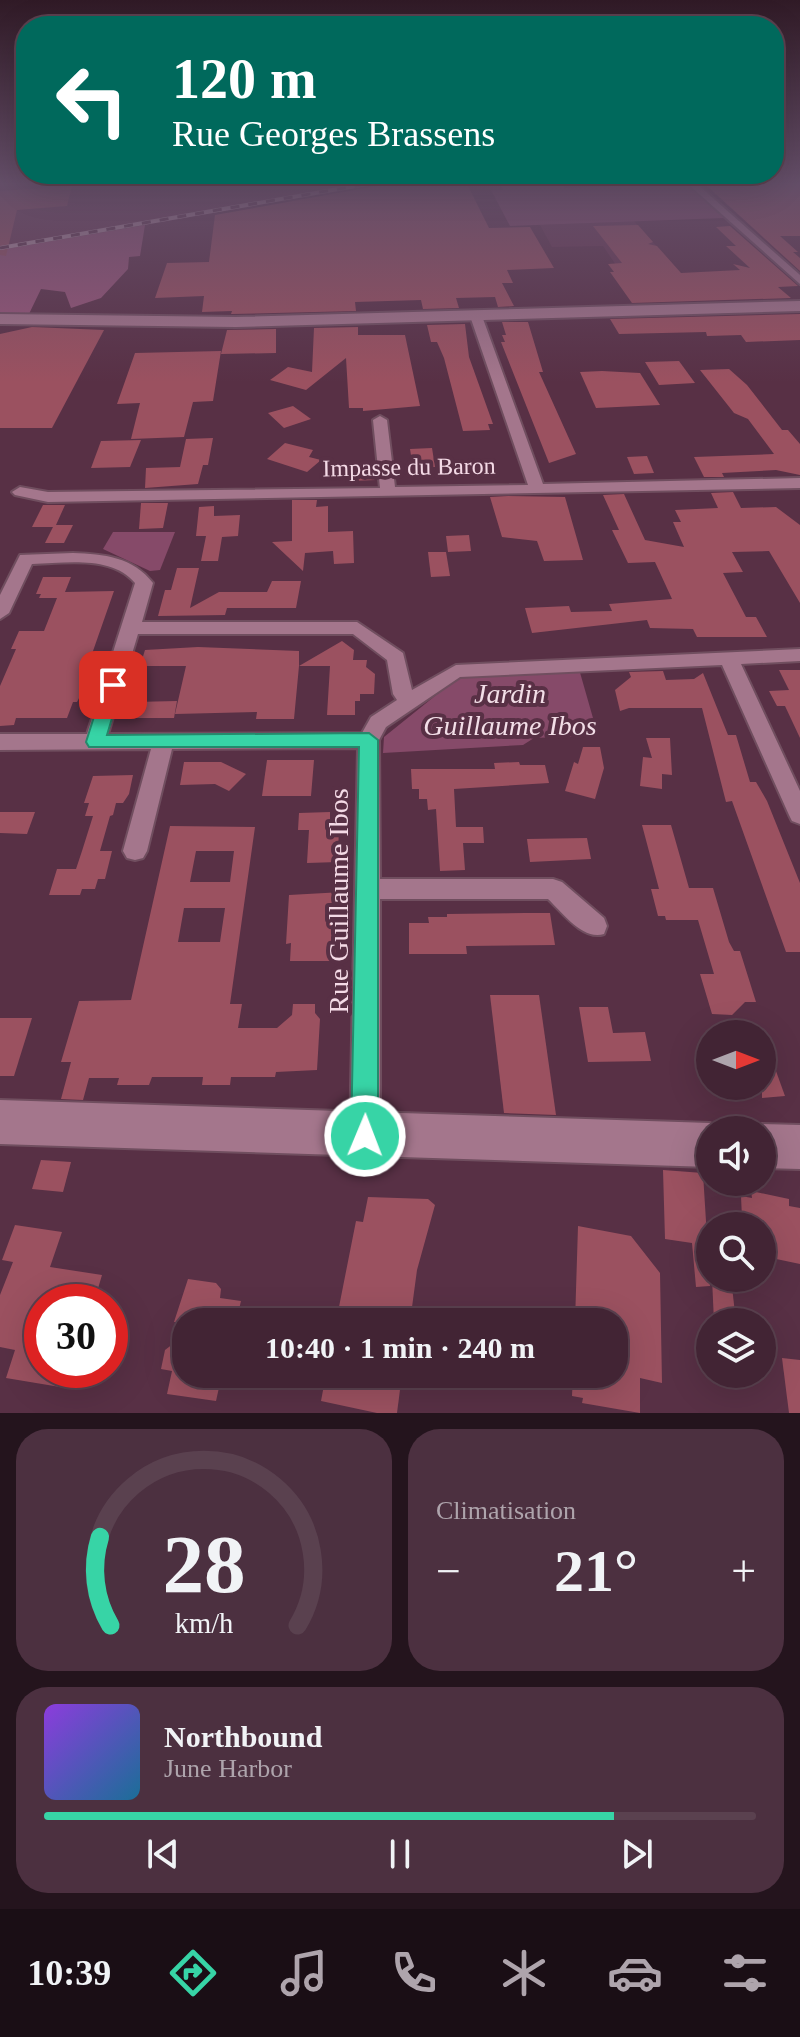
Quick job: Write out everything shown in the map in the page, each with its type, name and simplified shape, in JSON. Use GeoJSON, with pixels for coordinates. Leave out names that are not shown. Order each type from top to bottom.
{"type":"FeatureCollection","features":[{"type":"Feature","properties":{"kind":"street"},"geometry":{"type":"LineString","coordinates":[[765,250],[800,281]]}},
{"type":"Feature","properties":{"kind":"street"},"geometry":{"type":"LineString","coordinates":[[0,319],[190,323],[800,306]]}},
{"type":"Feature","properties":{"kind":"street"},"geometry":{"type":"LineString","coordinates":[[476,316],[537,488]]}},
{"type":"Feature","properties":{"kind":"street"},"geometry":{"type":"LineString","coordinates":[[380,420],[388,492]]}},
{"type":"Feature","properties":{"kind":"street","name":"Impasse du Baron"},"geometry":{"type":"LineString","coordinates":[[20,492],[48,497],[537,488],[797,488]]}},
{"type":"Feature","properties":{"kind":"street"},"geometry":{"type":"LineString","coordinates":[[0,613],[26,559],[102,558],[139,574],[144,583],[95,742]]}},
{"type":"Feature","properties":{"kind":"street"},"geometry":{"type":"LineString","coordinates":[[131,628],[357,628],[396,657],[403,694],[410,700]]}},
{"type":"Feature","properties":{"kind":"street"},"geometry":{"type":"LineString","coordinates":[[0,742],[369,740],[378,722],[456,671],[800,655]]}},
{"type":"Feature","properties":{"kind":"street"},"geometry":{"type":"LineString","coordinates":[[728,656],[800,815]]}},
{"type":"Feature","properties":{"kind":"street","name":"Rue Guillaume Ibos"},"geometry":{"type":"LineString","coordinates":[[365,1136],[369,740]]}},
{"type":"Feature","properties":{"kind":"street"},"geometry":{"type":"LineString","coordinates":[[135,851],[163,742]]}},
{"type":"Feature","properties":{"kind":"street"},"geometry":{"type":"LineString","coordinates":[[369,889],[553,889],[595,926]]}},
{"type":"Feature","properties":{"kind":"street"},"geometry":{"type":"LineString","coordinates":[[0,1122],[696,1145]]}},
{"type":"Feature","properties":{"kind":"street"},"geometry":{"type":"LineString","coordinates":[[776,1146],[800,1147]]}},
{"type":"Feature","properties":{"kind":"shaded area"},"geometry":{"type":"Polygon","coordinates":[[[0,250],[141,250],[140,256],[129,257],[128,269],[101,298],[71,308],[65,292],[41,289],[28,316],[0,315],[0,250]]]}},
{"type":"Feature","properties":{"kind":"shaded area"},"geometry":{"type":"Polygon","coordinates":[[[606,250],[660,250],[667,258],[616,265],[606,250]]]}},
{"type":"Feature","properties":{"kind":"green space"},"geometry":{"type":"Polygon","coordinates":[[[113,532],[175,532],[160,570],[150,571],[103,549],[113,532]]]}},
{"type":"Feature","properties":{"kind":"green space","name":"Jardin Guillaume Ibos"},"geometry":{"type":"Polygon","coordinates":[[[579,669],[595,725],[583,736],[534,738],[523,745],[383,753],[384,737],[461,675],[579,669]]]}},
{"type":"Feature","properties":{"kind":"building"},"geometry":{"type":"Polygon","coordinates":[[[211,250],[543,250],[554,268],[507,270],[513,283],[502,283],[514,306],[498,307],[495,297],[456,298],[459,308],[423,309],[421,300],[355,302],[356,311],[231,314],[232,311],[202,312],[204,296],[155,298],[167,263],[209,262],[211,250]]]}},
{"type":"Feature","properties":{"kind":"building"},"geometry":{"type":"Polygon","coordinates":[[[612,250],[661,250],[681,273],[740,270],[733,264],[750,268],[730,250],[757,250],[798,286],[778,287],[791,298],[632,303],[610,272],[614,272],[608,264],[622,263],[612,250]]]}},
{"type":"Feature","properties":{"kind":"building"},"geometry":{"type":"Polygon","coordinates":[[[777,250],[798,252],[793,252],[800,258],[800,271],[777,250]]]}},
{"type":"Feature","properties":{"kind":"building"},"geometry":{"type":"Polygon","coordinates":[[[800,314],[800,340],[746,342],[741,335],[707,336],[706,332],[619,334],[610,319],[800,314]]]}},
{"type":"Feature","properties":{"kind":"building"},"geometry":{"type":"Polygon","coordinates":[[[502,322],[528,322],[543,372],[539,372],[576,454],[549,463],[501,342],[505,342],[502,335],[506,335],[502,322]]]}},
{"type":"Feature","properties":{"kind":"building"},"geometry":{"type":"Polygon","coordinates":[[[465,324],[469,357],[493,424],[488,424],[490,430],[463,431],[444,358],[437,342],[431,342],[427,325],[465,324]]]}},
{"type":"Feature","properties":{"kind":"building"},"geometry":{"type":"Polygon","coordinates":[[[32,327],[104,330],[52,428],[0,428],[0,334],[32,327]]]}},
{"type":"Feature","properties":{"kind":"building"},"geometry":{"type":"Polygon","coordinates":[[[358,327],[358,335],[405,335],[420,406],[363,411],[363,408],[349,408],[346,358],[306,390],[270,380],[288,367],[312,372],[314,328],[358,327]]]}},
{"type":"Feature","properties":{"kind":"building"},"geometry":{"type":"Polygon","coordinates":[[[276,329],[276,353],[221,354],[227,330],[276,329]]]}},
{"type":"Feature","properties":{"kind":"building"},"geometry":{"type":"Polygon","coordinates":[[[221,351],[213,401],[193,402],[184,437],[131,439],[140,403],[117,404],[135,353],[221,351]]]}},
{"type":"Feature","properties":{"kind":"building"},"geometry":{"type":"Polygon","coordinates":[[[679,361],[695,383],[659,385],[645,362],[679,361]]]}},
{"type":"Feature","properties":{"kind":"building"},"geometry":{"type":"Polygon","coordinates":[[[729,369],[747,385],[782,430],[788,430],[800,444],[800,475],[776,470],[704,477],[694,457],[774,454],[748,419],[734,413],[700,370],[729,369]]]}},
{"type":"Feature","properties":{"kind":"building"},"geometry":{"type":"Polygon","coordinates":[[[580,372],[640,373],[660,405],[596,408],[580,372]]]}},
{"type":"Feature","properties":{"kind":"building"},"geometry":{"type":"Polygon","coordinates":[[[293,406],[311,419],[284,428],[268,413],[293,406]]]}},
{"type":"Feature","properties":{"kind":"building"},"geometry":{"type":"Polygon","coordinates":[[[213,438],[208,465],[203,465],[198,484],[145,488],[146,468],[180,467],[186,439],[213,438]]]}},
{"type":"Feature","properties":{"kind":"building"},"geometry":{"type":"Polygon","coordinates":[[[141,440],[130,467],[91,468],[101,441],[141,440]]]}},
{"type":"Feature","properties":{"kind":"building"},"geometry":{"type":"Polygon","coordinates":[[[285,443],[313,450],[309,457],[321,460],[307,472],[267,459],[285,443]]]}},
{"type":"Feature","properties":{"kind":"building"},"geometry":{"type":"Polygon","coordinates":[[[432,448],[435,467],[413,468],[410,449],[432,448]]]}},
{"type":"Feature","properties":{"kind":"building"},"geometry":{"type":"Polygon","coordinates":[[[647,456],[654,473],[634,474],[627,457],[647,456]]]}},
{"type":"Feature","properties":{"kind":"building"},"geometry":{"type":"Polygon","coordinates":[[[374,464],[376,480],[349,481],[348,465],[374,464]]]}},
{"type":"Feature","properties":{"kind":"building"},"geometry":{"type":"Polygon","coordinates":[[[733,492],[741,508],[776,507],[800,525],[800,603],[769,551],[732,552],[743,572],[723,573],[746,617],[756,617],[767,637],[697,637],[693,629],[650,628],[647,620],[532,633],[525,608],[569,606],[571,612],[612,611],[609,604],[672,599],[655,562],[628,563],[612,530],[619,530],[603,495],[624,494],[645,540],[684,547],[673,522],[681,522],[675,510],[718,508],[711,493],[733,492]]]}},
{"type":"Feature","properties":{"kind":"building"},"geometry":{"type":"Polygon","coordinates":[[[490,497],[565,497],[583,560],[544,561],[537,541],[502,537],[490,497]]]}},
{"type":"Feature","properties":{"kind":"building"},"geometry":{"type":"Polygon","coordinates":[[[292,500],[317,500],[316,507],[328,506],[328,532],[353,531],[354,563],[334,564],[333,551],[305,553],[303,571],[272,542],[292,541],[292,500]]]}},
{"type":"Feature","properties":{"kind":"building"},"geometry":{"type":"Polygon","coordinates":[[[141,503],[168,503],[163,528],[139,529],[141,503]]]}},
{"type":"Feature","properties":{"kind":"building"},"geometry":{"type":"Polygon","coordinates":[[[43,505],[65,505],[56,525],[73,525],[64,543],[45,543],[53,527],[32,527],[43,505]]]}},
{"type":"Feature","properties":{"kind":"building"},"geometry":{"type":"Polygon","coordinates":[[[214,506],[214,516],[240,515],[238,536],[222,537],[218,561],[201,561],[206,536],[196,536],[199,507],[214,506]]]}},
{"type":"Feature","properties":{"kind":"building"},"geometry":{"type":"Polygon","coordinates":[[[469,535],[471,551],[448,552],[446,536],[469,535]]]}},
{"type":"Feature","properties":{"kind":"building"},"geometry":{"type":"Polygon","coordinates":[[[428,552],[446,552],[450,576],[431,577],[428,552]]]}},
{"type":"Feature","properties":{"kind":"building"},"geometry":{"type":"Polygon","coordinates":[[[177,568],[199,568],[190,608],[219,592],[267,592],[272,581],[301,581],[296,608],[227,608],[225,615],[158,616],[165,590],[171,590],[177,568]]]}},
{"type":"Feature","properties":{"kind":"building"},"geometry":{"type":"Polygon","coordinates":[[[43,577],[71,577],[65,592],[114,591],[86,671],[93,671],[77,702],[73,702],[67,718],[16,718],[14,725],[0,726],[0,686],[16,649],[11,649],[19,631],[44,631],[57,598],[39,598],[41,594],[36,594],[43,577]]]}},
{"type":"Feature","properties":{"kind":"building"},"geometry":{"type":"Polygon","coordinates":[[[342,641],[354,650],[353,660],[367,660],[366,667],[375,674],[374,694],[360,694],[360,701],[355,701],[355,715],[327,715],[330,666],[299,666],[342,641]]]}},
{"type":"Feature","properties":{"kind":"building"},"geometry":{"type":"Polygon","coordinates":[[[198,647],[299,651],[294,719],[256,719],[257,712],[175,714],[186,666],[140,666],[145,650],[198,647]]]}},
{"type":"Feature","properties":{"kind":"building"},"geometry":{"type":"Polygon","coordinates":[[[779,670],[800,670],[800,738],[785,706],[777,706],[769,691],[789,690],[779,670]]]}},
{"type":"Feature","properties":{"kind":"building"},"geometry":{"type":"Polygon","coordinates":[[[663,671],[666,680],[694,679],[703,673],[728,735],[736,735],[750,782],[756,782],[767,801],[800,883],[800,952],[786,952],[732,801],[726,802],[702,708],[629,708],[620,711],[615,690],[631,677],[629,672],[663,671]]]}},
{"type":"Feature","properties":{"kind":"building"},"geometry":{"type":"Polygon","coordinates":[[[177,701],[174,718],[130,718],[134,702],[177,701]]]}},
{"type":"Feature","properties":{"kind":"building"},"geometry":{"type":"Polygon","coordinates":[[[646,738],[670,738],[672,775],[662,774],[662,789],[640,786],[643,757],[652,758],[646,738]]]}},
{"type":"Feature","properties":{"kind":"building"},"geometry":{"type":"Polygon","coordinates":[[[583,747],[600,747],[604,768],[595,799],[565,791],[574,762],[578,764],[583,747]]]}},
{"type":"Feature","properties":{"kind":"building"},"geometry":{"type":"Polygon","coordinates":[[[267,760],[314,760],[311,796],[262,796],[267,760]]]}},
{"type":"Feature","properties":{"kind":"building"},"geometry":{"type":"Polygon","coordinates":[[[184,762],[221,762],[246,774],[229,791],[215,784],[180,785],[184,762]]]}},
{"type":"Feature","properties":{"kind":"building"},"geometry":{"type":"Polygon","coordinates":[[[519,762],[520,765],[545,765],[549,783],[454,789],[456,827],[483,827],[484,843],[463,843],[465,870],[440,871],[436,809],[428,810],[427,799],[419,799],[419,789],[412,789],[411,769],[495,769],[494,763],[519,762]]]}},
{"type":"Feature","properties":{"kind":"building"},"geometry":{"type":"Polygon","coordinates":[[[133,775],[129,794],[123,803],[116,803],[110,816],[100,851],[112,851],[105,879],[98,879],[95,889],[82,889],[80,895],[49,895],[57,869],[76,869],[93,816],[85,816],[89,803],[84,803],[93,776],[133,775]]]}},
{"type":"Feature","properties":{"kind":"building"},"geometry":{"type":"Polygon","coordinates":[[[0,812],[35,812],[27,834],[0,833],[0,812]]]}},
{"type":"Feature","properties":{"kind":"building"},"geometry":{"type":"Polygon","coordinates":[[[330,812],[330,821],[339,821],[338,862],[307,863],[309,830],[298,830],[299,813],[330,812]]]}},
{"type":"Feature","properties":{"kind":"building"},"geometry":{"type":"Polygon","coordinates":[[[642,825],[671,825],[689,888],[713,888],[729,942],[734,951],[740,951],[756,1002],[745,1002],[732,1015],[712,1014],[700,974],[714,974],[698,920],[666,920],[665,916],[658,916],[651,889],[659,889],[642,825]]]}},
{"type":"Feature","properties":{"kind":"building"},"geometry":{"type":"Polygon","coordinates":[[[170,826],[255,827],[230,1004],[242,1004],[238,1028],[277,1028],[292,1015],[293,1004],[315,1004],[315,1013],[320,1019],[317,1070],[276,1072],[275,1077],[231,1077],[230,1085],[202,1085],[203,1077],[152,1077],[149,1085],[117,1085],[119,1078],[89,1078],[83,1100],[61,1099],[71,1062],[61,1062],[79,1001],[131,1000],[170,826]],[[196,851],[190,882],[230,882],[234,851],[196,851]],[[184,908],[178,942],[220,942],[225,908],[184,908]]]}},
{"type":"Feature","properties":{"kind":"building"},"geometry":{"type":"Polygon","coordinates":[[[587,838],[591,859],[530,862],[527,839],[587,838]]]}},
{"type":"Feature","properties":{"kind":"building"},"geometry":{"type":"Polygon","coordinates":[[[343,892],[341,914],[336,914],[335,961],[290,961],[291,943],[286,944],[289,895],[343,892]]]}},
{"type":"Feature","properties":{"kind":"building"},"geometry":{"type":"Polygon","coordinates":[[[550,913],[555,945],[466,946],[467,954],[409,954],[409,923],[429,923],[428,917],[550,913]]]}},
{"type":"Feature","properties":{"kind":"building"},"geometry":{"type":"Polygon","coordinates":[[[490,995],[539,995],[556,1115],[504,1113],[490,995]]]}},
{"type":"Feature","properties":{"kind":"building"},"geometry":{"type":"Polygon","coordinates":[[[579,1007],[608,1007],[613,1033],[645,1032],[651,1061],[588,1062],[579,1007]]]}},
{"type":"Feature","properties":{"kind":"building"},"geometry":{"type":"Polygon","coordinates":[[[0,1018],[32,1018],[14,1076],[0,1076],[0,1018]]]}},
{"type":"Feature","properties":{"kind":"building"},"geometry":{"type":"Polygon","coordinates":[[[776,1071],[785,1096],[776,1097],[776,1071]]]}},
{"type":"Feature","properties":{"kind":"building"},"geometry":{"type":"Polygon","coordinates":[[[41,1160],[71,1162],[63,1192],[32,1189],[41,1160]]]}},
{"type":"Feature","properties":{"kind":"building"},"geometry":{"type":"Polygon","coordinates":[[[663,1170],[696,1172],[696,1196],[704,1196],[705,1212],[696,1212],[696,1287],[692,1243],[665,1239],[663,1170]]]}},
{"type":"Feature","properties":{"kind":"building"},"geometry":{"type":"Polygon","coordinates":[[[741,1196],[775,1196],[789,1199],[789,1206],[800,1208],[800,1264],[776,1259],[776,1212],[742,1212],[741,1196]]]}},
{"type":"Feature","properties":{"kind":"building"},"geometry":{"type":"Polygon","coordinates":[[[368,1197],[428,1199],[435,1205],[417,1270],[412,1308],[339,1308],[356,1221],[363,1222],[368,1197]]]}},
{"type":"Feature","properties":{"kind":"building"},"geometry":{"type":"Polygon","coordinates":[[[15,1225],[62,1232],[50,1267],[102,1275],[99,1284],[24,1284],[24,1381],[6,1378],[15,1350],[0,1347],[0,1295],[13,1262],[2,1260],[15,1225]]]}},
{"type":"Feature","properties":{"kind":"building"},"geometry":{"type":"Polygon","coordinates":[[[578,1226],[631,1236],[660,1273],[662,1383],[640,1378],[640,1413],[582,1403],[583,1398],[572,1396],[572,1388],[628,1388],[628,1308],[575,1308],[578,1226]]]}},
{"type":"Feature","properties":{"kind":"building"},"geometry":{"type":"Polygon","coordinates":[[[188,1279],[216,1283],[221,1289],[220,1298],[241,1301],[239,1308],[179,1308],[188,1279]]]}},
{"type":"Feature","properties":{"kind":"building"},"geometry":{"type":"Polygon","coordinates":[[[713,1292],[733,1292],[734,1308],[713,1308],[713,1292]]]}},
{"type":"Feature","properties":{"kind":"building"},"geometry":{"type":"Polygon","coordinates":[[[172,1345],[172,1371],[161,1369],[165,1350],[172,1345]]]}},
{"type":"Feature","properties":{"kind":"building"},"geometry":{"type":"Polygon","coordinates":[[[782,1358],[800,1360],[800,1413],[789,1413],[782,1358]]]}},
{"type":"Feature","properties":{"kind":"building"},"geometry":{"type":"Polygon","coordinates":[[[172,1371],[172,1388],[219,1388],[216,1401],[167,1394],[172,1371]]]}},
{"type":"Feature","properties":{"kind":"building"},"geometry":{"type":"Polygon","coordinates":[[[323,1388],[400,1388],[397,1413],[377,1413],[321,1401],[323,1388]]]}},
{"type":"Feature","properties":{"kind":"route"},"geometry":{"type":"LineString","coordinates":[[113,685],[95,742],[369,740],[365,1136]]}}]}
